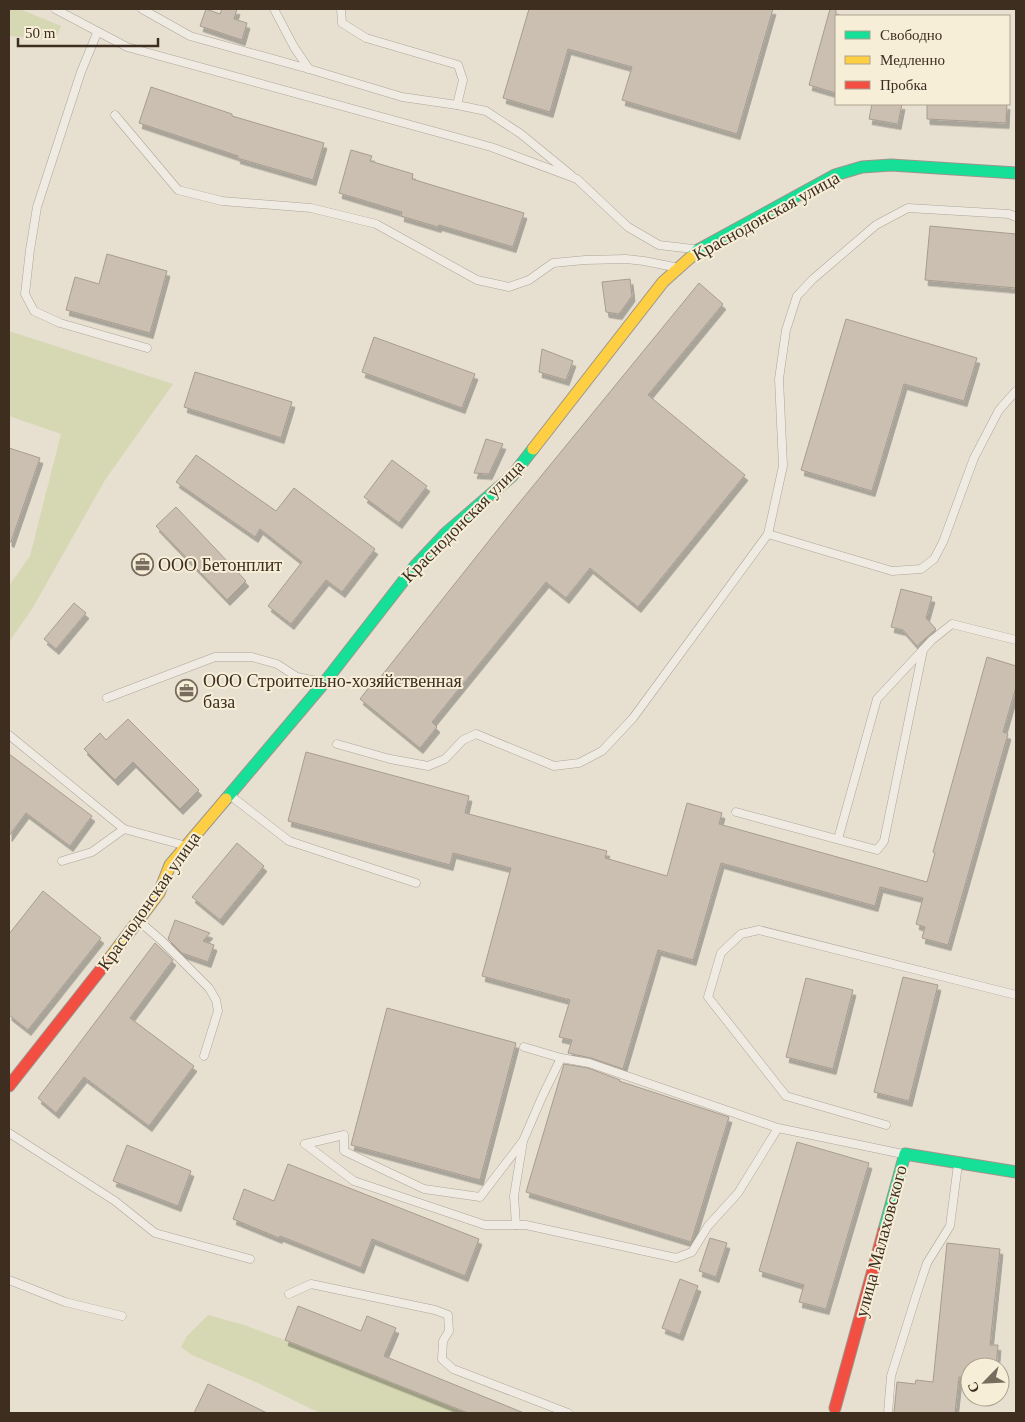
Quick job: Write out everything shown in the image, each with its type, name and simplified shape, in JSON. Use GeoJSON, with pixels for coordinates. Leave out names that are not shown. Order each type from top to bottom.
{"type":"FeatureCollection","features":[{"type":"Feature","properties":{"kind":"street","name":"Краснодонская улица"},"geometry":{"type":"LineString","coordinates":[[9,1086],[159,893],[170,866],[185,846],[324,683],[415,566],[446,534],[512,476],[663,282],[698,250],[834,175],[862,167],[891,165],[1016,173]]}},
{"type":"Feature","properties":{"kind":"street","name":"улица Малаховского"},"geometry":{"type":"LineString","coordinates":[[836,1408],[904,1154],[1016,1172]]}},
{"type":"Feature","properties":{"kind":"lane"},"geometry":{"type":"LineString","coordinates":[[55,9],[127,48],[491,147],[577,179]]}},
{"type":"Feature","properties":{"kind":"lane"},"geometry":{"type":"LineString","coordinates":[[142,9],[190,36],[310,68],[402,97],[486,111],[521,134],[577,179],[628,227],[659,245],[698,250]]}},
{"type":"Feature","properties":{"kind":"lane"},"geometry":{"type":"LineString","coordinates":[[274,9],[294,47],[310,68]]}},
{"type":"Feature","properties":{"kind":"lane"},"geometry":{"type":"LineString","coordinates":[[341,9],[342,23],[366,38],[458,65],[463,80],[457,105]]}},
{"type":"Feature","properties":{"kind":"lane"},"geometry":{"type":"LineString","coordinates":[[97,33],[81,72],[37,207],[25,294],[34,311],[60,323],[147,348]]}},
{"type":"Feature","properties":{"kind":"lane"},"geometry":{"type":"LineString","coordinates":[[115,115],[178,190],[222,201],[311,208],[376,224],[477,280],[509,286],[529,280],[553,264],[585,260],[626,259],[679,268]]}},
{"type":"Feature","properties":{"kind":"lane"},"geometry":{"type":"LineString","coordinates":[[337,744],[390,759],[428,766],[445,759],[463,740],[476,734],[554,766],[579,763],[602,751],[633,718],[768,534],[783,466],[779,379],[786,330],[797,296],[813,279],[876,225],[908,208],[1009,214],[1016,217]]}},
{"type":"Feature","properties":{"kind":"lane"},"geometry":{"type":"LineString","coordinates":[[768,534],[892,571],[921,569],[934,559],[943,542],[974,458],[999,410],[1016,391]]}},
{"type":"Feature","properties":{"kind":"lane"},"geometry":{"type":"LineString","coordinates":[[838,839],[877,699],[923,650],[952,624],[1016,640]]}},
{"type":"Feature","properties":{"kind":"lane"},"geometry":{"type":"LineString","coordinates":[[736,812],[877,850],[884,842],[923,650]]}},
{"type":"Feature","properties":{"kind":"lane"},"geometry":{"type":"LineString","coordinates":[[107,698],[215,657],[252,657],[276,664],[297,677],[324,683]]}},
{"type":"Feature","properties":{"kind":"lane"},"geometry":{"type":"LineString","coordinates":[[9,735],[124,829],[185,846]]}},
{"type":"Feature","properties":{"kind":"lane"},"geometry":{"type":"LineString","coordinates":[[230,795],[289,841],[416,883]]}},
{"type":"Feature","properties":{"kind":"lane"},"geometry":{"type":"LineString","coordinates":[[62,861],[92,852],[124,829]]}},
{"type":"Feature","properties":{"kind":"lane"},"geometry":{"type":"LineString","coordinates":[[138,921],[162,940],[209,988],[215,997],[218,1011],[204,1056]]}},
{"type":"Feature","properties":{"kind":"lane"},"geometry":{"type":"LineString","coordinates":[[886,1125],[786,1096],[708,997],[721,953],[741,934],[758,930],[1016,995]]}},
{"type":"Feature","properties":{"kind":"lane"},"geometry":{"type":"LineString","coordinates":[[524,1047],[561,1058],[589,1063],[778,1128],[904,1154]]}},
{"type":"Feature","properties":{"kind":"lane"},"geometry":{"type":"LineString","coordinates":[[516,1225],[514,1196],[523,1141],[561,1058]]}},
{"type":"Feature","properties":{"kind":"lane"},"geometry":{"type":"LineString","coordinates":[[523,1141],[480,1197],[424,1189],[395,1176],[344,1151],[344,1135],[305,1144],[354,1181],[485,1226],[526,1225],[676,1258],[692,1252],[708,1226],[738,1193],[778,1128]]}},
{"type":"Feature","properties":{"kind":"lane"},"geometry":{"type":"LineString","coordinates":[[9,1133],[115,1200],[155,1233],[250,1259]]}},
{"type":"Feature","properties":{"kind":"lane"},"geometry":{"type":"LineString","coordinates":[[888,1413],[891,1376],[917,1293],[927,1263],[950,1226],[958,1164]]}},
{"type":"Feature","properties":{"kind":"lane"},"geometry":{"type":"LineString","coordinates":[[9,1280],[65,1302],[122,1316]]}},
{"type":"Feature","properties":{"kind":"lane"},"geometry":{"type":"LineString","coordinates":[[289,1294],[312,1284],[434,1310],[448,1315],[449,1331],[443,1341],[442,1359],[453,1369],[568,1413]]}},
{"type":"Feature","properties":{"kind":"green space"},"geometry":{"type":"Polygon","coordinates":[[[9,9],[20,9],[61,26],[55,40],[9,36],[9,9]]]}},
{"type":"Feature","properties":{"kind":"green space"},"geometry":{"type":"Polygon","coordinates":[[[9,331],[173,384],[105,480],[32,609],[9,642],[9,586],[30,556],[61,434],[9,416],[9,331]]]}},
{"type":"Feature","properties":{"kind":"green space"},"geometry":{"type":"Polygon","coordinates":[[[208,1315],[244,1325],[285,1340],[468,1413],[320,1413],[258,1383],[192,1355],[181,1347],[187,1336],[208,1315]]]}},
{"type":"Feature","properties":{"kind":"building"},"geometry":{"type":"Polygon","coordinates":[[[206,9],[220,14],[222,9],[237,9],[234,19],[247,23],[242,40],[200,26],[206,9]]]}},
{"type":"Feature","properties":{"kind":"building"},"geometry":{"type":"Polygon","coordinates":[[[529,9],[773,9],[737,134],[622,100],[632,67],[568,49],[550,112],[503,98],[529,9]]]}},
{"type":"Feature","properties":{"kind":"building"},"geometry":{"type":"Polygon","coordinates":[[[830,9],[836,9],[835,93],[809,85],[830,9]]]}},
{"type":"Feature","properties":{"kind":"building"},"geometry":{"type":"Polygon","coordinates":[[[151,87],[232,114],[232,116],[324,143],[313,180],[237,158],[238,156],[139,123],[151,87]]]}},
{"type":"Feature","properties":{"kind":"building"},"geometry":{"type":"Polygon","coordinates":[[[872,105],[902,105],[898,124],[869,119],[872,105]]]}},
{"type":"Feature","properties":{"kind":"building"},"geometry":{"type":"Polygon","coordinates":[[[927,105],[1007,105],[1006,123],[927,119],[927,105]]]}},
{"type":"Feature","properties":{"kind":"building"},"geometry":{"type":"Polygon","coordinates":[[[351,150],[372,156],[370,161],[413,174],[412,179],[524,213],[513,247],[401,216],[402,212],[339,193],[351,150]]]}},
{"type":"Feature","properties":{"kind":"building"},"geometry":{"type":"Polygon","coordinates":[[[930,226],[1016,234],[1016,288],[925,280],[930,226]]]}},
{"type":"Feature","properties":{"kind":"building"},"geometry":{"type":"Polygon","coordinates":[[[107,254],[167,271],[150,333],[66,310],[75,277],[99,284],[107,254]]]}},
{"type":"Feature","properties":{"kind":"building"},"geometry":{"type":"Polygon","coordinates":[[[630,279],[632,296],[619,314],[606,312],[602,282],[630,279]]]}},
{"type":"Feature","properties":{"kind":"building"},"geometry":{"type":"Polygon","coordinates":[[[699,283],[723,304],[648,395],[745,475],[638,607],[590,568],[566,598],[546,582],[432,722],[437,727],[420,748],[360,699],[377,677],[379,679],[515,508],[699,283]]]}},
{"type":"Feature","properties":{"kind":"building"},"geometry":{"type":"Polygon","coordinates":[[[846,319],[977,358],[964,401],[904,384],[872,491],[801,470],[846,319]]]}},
{"type":"Feature","properties":{"kind":"building"},"geometry":{"type":"Polygon","coordinates":[[[374,337],[475,374],[462,408],[362,372],[374,337]]]}},
{"type":"Feature","properties":{"kind":"building"},"geometry":{"type":"Polygon","coordinates":[[[542,349],[573,361],[566,380],[539,372],[542,349]]]}},
{"type":"Feature","properties":{"kind":"building"},"geometry":{"type":"Polygon","coordinates":[[[195,372],[292,402],[281,438],[184,407],[195,372]]]}},
{"type":"Feature","properties":{"kind":"building"},"geometry":{"type":"Polygon","coordinates":[[[486,439],[503,444],[489,474],[474,473],[486,439]]]}},
{"type":"Feature","properties":{"kind":"building"},"geometry":{"type":"Polygon","coordinates":[[[9,448],[40,458],[11,542],[9,541],[9,448]]]}},
{"type":"Feature","properties":{"kind":"building"},"geometry":{"type":"Polygon","coordinates":[[[196,455],[276,511],[294,488],[375,549],[342,592],[326,580],[291,624],[268,606],[302,562],[260,529],[255,537],[176,482],[196,455]]]}},
{"type":"Feature","properties":{"kind":"building"},"geometry":{"type":"Polygon","coordinates":[[[392,460],[427,486],[399,523],[364,497],[392,460]]]}},
{"type":"Feature","properties":{"kind":"building"},"geometry":{"type":"Polygon","coordinates":[[[176,507],[246,581],[227,600],[156,526],[176,507]]]}},
{"type":"Feature","properties":{"kind":"building"},"geometry":{"type":"Polygon","coordinates":[[[901,589],[932,597],[926,618],[936,629],[917,646],[903,630],[891,627],[901,589]]]}},
{"type":"Feature","properties":{"kind":"building"},"geometry":{"type":"Polygon","coordinates":[[[74,603],[86,613],[56,649],[44,639],[74,603]]]}},
{"type":"Feature","properties":{"kind":"building"},"geometry":{"type":"Polygon","coordinates":[[[987,657],[1016,666],[1016,687],[1003,732],[1008,734],[948,945],[922,938],[925,927],[916,924],[923,898],[880,887],[875,906],[721,863],[693,960],[658,950],[623,1069],[591,1058],[568,1053],[572,1040],[559,1037],[570,1000],[482,976],[511,868],[453,853],[450,865],[288,821],[306,752],[469,796],[465,813],[607,851],[605,858],[667,876],[687,803],[722,813],[719,824],[927,882],[935,853],[933,852],[987,657]]]}},
{"type":"Feature","properties":{"kind":"building"},"geometry":{"type":"Polygon","coordinates":[[[128,719],[199,790],[180,809],[133,762],[115,780],[84,749],[100,733],[106,740],[128,719]]]}},
{"type":"Feature","properties":{"kind":"building"},"geometry":{"type":"Polygon","coordinates":[[[9,754],[92,816],[70,846],[26,813],[9,836],[9,754]]]}},
{"type":"Feature","properties":{"kind":"building"},"geometry":{"type":"Polygon","coordinates":[[[237,843],[264,866],[220,920],[192,897],[237,843]]]}},
{"type":"Feature","properties":{"kind":"building"},"geometry":{"type":"Polygon","coordinates":[[[43,891],[101,938],[28,1030],[9,1015],[9,934],[43,891]]]}},
{"type":"Feature","properties":{"kind":"building"},"geometry":{"type":"Polygon","coordinates":[[[175,920],[210,933],[203,941],[214,945],[208,962],[182,953],[168,939],[175,920]]]}},
{"type":"Feature","properties":{"kind":"building"},"geometry":{"type":"Polygon","coordinates":[[[155,943],[173,960],[130,1018],[194,1066],[149,1126],[84,1077],[56,1113],[38,1098],[155,943]]]}},
{"type":"Feature","properties":{"kind":"building"},"geometry":{"type":"Polygon","coordinates":[[[903,977],[938,985],[909,1101],[874,1092],[903,977]]]}},
{"type":"Feature","properties":{"kind":"building"},"geometry":{"type":"Polygon","coordinates":[[[806,978],[853,990],[833,1069],[786,1057],[806,978]]]}},
{"type":"Feature","properties":{"kind":"building"},"geometry":{"type":"Polygon","coordinates":[[[387,1008],[516,1043],[480,1180],[351,1145],[387,1008]]]}},
{"type":"Feature","properties":{"kind":"building"},"geometry":{"type":"Polygon","coordinates":[[[564,1064],[588,1068],[619,1081],[729,1117],[691,1242],[526,1192],[564,1064]]]}},
{"type":"Feature","properties":{"kind":"building"},"geometry":{"type":"Polygon","coordinates":[[[797,1142],[869,1163],[826,1309],[799,1302],[804,1285],[759,1271],[797,1142]]]}},
{"type":"Feature","properties":{"kind":"building"},"geometry":{"type":"Polygon","coordinates":[[[127,1145],[191,1171],[178,1206],[113,1181],[127,1145]]]}},
{"type":"Feature","properties":{"kind":"building"},"geometry":{"type":"Polygon","coordinates":[[[288,1164],[479,1239],[465,1276],[372,1239],[361,1268],[233,1219],[244,1189],[274,1201],[288,1164]]]}},
{"type":"Feature","properties":{"kind":"building"},"geometry":{"type":"Polygon","coordinates":[[[710,1238],[727,1243],[716,1277],[699,1271],[710,1238]]]}},
{"type":"Feature","properties":{"kind":"building"},"geometry":{"type":"Polygon","coordinates":[[[947,1243],[1000,1249],[990,1345],[998,1345],[997,1357],[960,1357],[960,1377],[955,1413],[894,1413],[897,1382],[915,1384],[916,1380],[933,1382],[947,1243]]]}},
{"type":"Feature","properties":{"kind":"building"},"geometry":{"type":"Polygon","coordinates":[[[680,1279],[698,1286],[680,1335],[662,1328],[680,1279]]]}},
{"type":"Feature","properties":{"kind":"building"},"geometry":{"type":"Polygon","coordinates":[[[298,1306],[361,1331],[367,1316],[396,1328],[384,1356],[524,1413],[468,1413],[285,1340],[298,1306]]]}},
{"type":"Feature","properties":{"kind":"building"},"geometry":{"type":"Polygon","coordinates":[[[208,1384],[267,1413],[194,1413],[208,1384]]]}},
{"type":"Feature","properties":{"kind":"traffic: fast"},"geometry":{"type":"LineString","coordinates":[[691,257],[698,250],[835,175],[862,167],[891,165],[1016,173]]}},
{"type":"Feature","properties":{"kind":"traffic: fast"},"geometry":{"type":"LineString","coordinates":[[226,799],[324,683],[415,566],[446,533],[512,476],[533,449]]}},
{"type":"Feature","properties":{"kind":"traffic: fast"},"geometry":{"type":"LineString","coordinates":[[884,1230],[905,1154],[1016,1172]]}},
{"type":"Feature","properties":{"kind":"traffic: slow"},"geometry":{"type":"LineString","coordinates":[[533,449],[663,282],[691,257]]}},
{"type":"Feature","properties":{"kind":"traffic: slow"},"geometry":{"type":"LineString","coordinates":[[109,959],[159,893],[170,865],[226,799]]}},
{"type":"Feature","properties":{"kind":"traffic: jam"},"geometry":{"type":"LineString","coordinates":[[9,1086],[109,959]]}},
{"type":"Feature","properties":{"kind":"traffic: jam"},"geometry":{"type":"LineString","coordinates":[[835,1408],[884,1230]]}},
{"type":"Feature","properties":{"kind":"place","name":"ООО Бетонплит"},"geometry":{"type":"Point","coordinates":[142,565]}},
{"type":"Feature","properties":{"kind":"place","name":"ООО Строительно-хозяйственная база"},"geometry":{"type":"Point","coordinates":[187,691]}}]}
